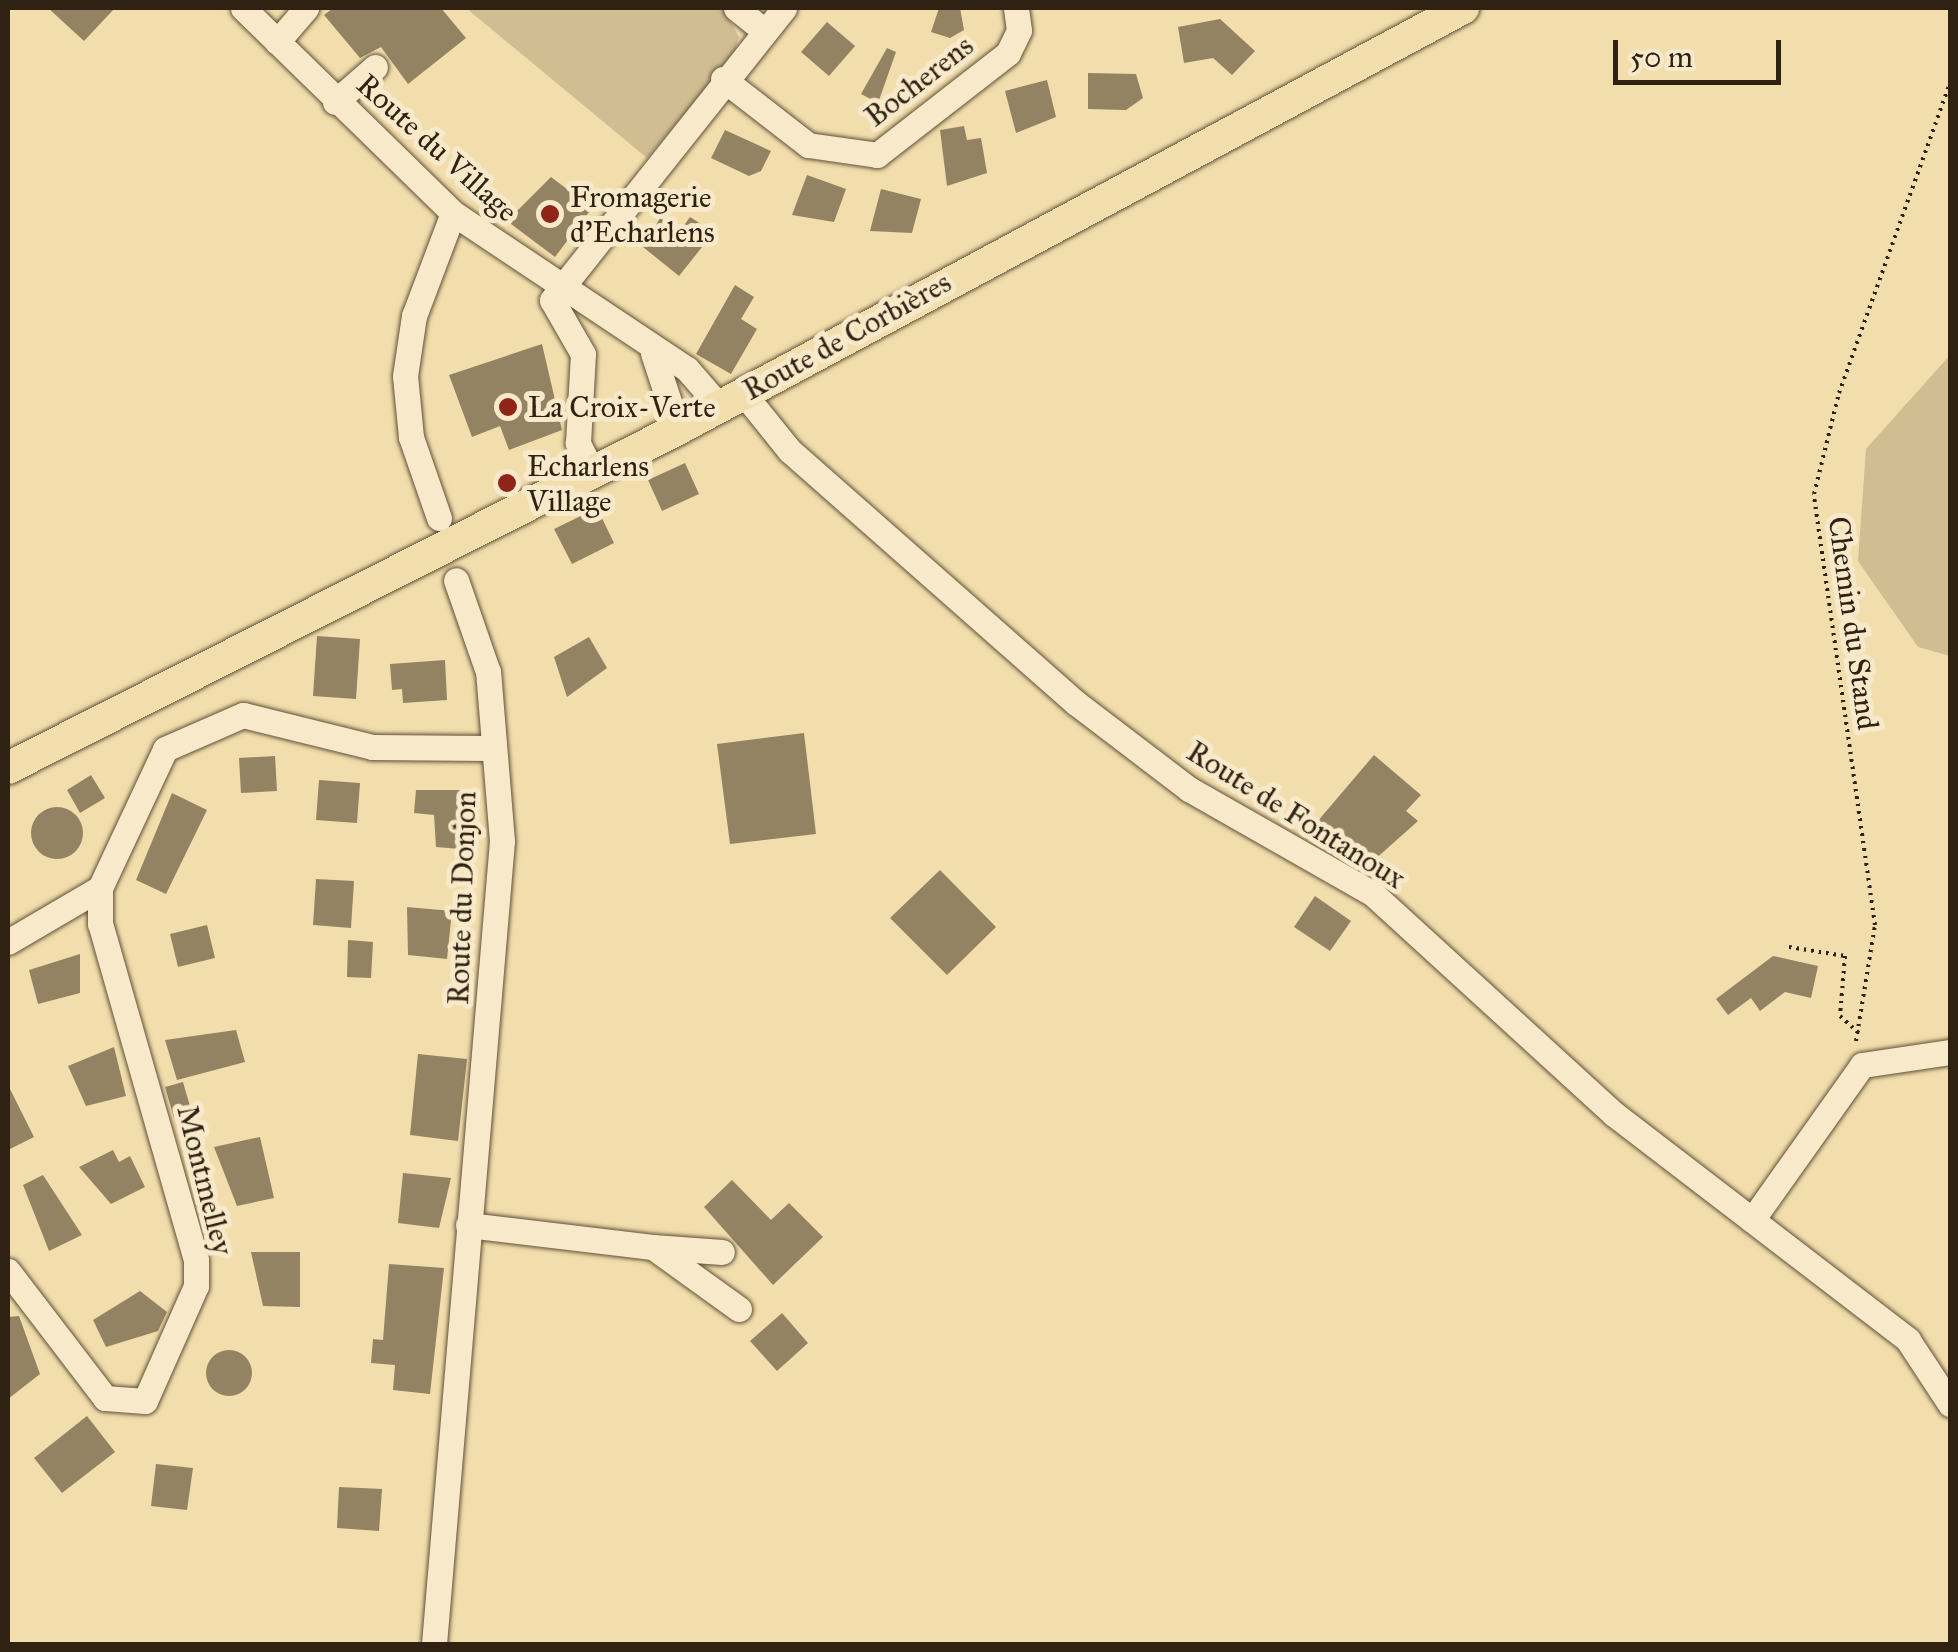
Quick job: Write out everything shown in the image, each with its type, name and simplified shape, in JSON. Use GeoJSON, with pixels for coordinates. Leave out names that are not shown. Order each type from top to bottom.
{"type":"FeatureCollection","features":[{"type":"Feature","properties":{"kind":"main road","name":"Route de Corbières"},"geometry":{"type":"LineString","coordinates":[[8,768],[678,430],[1464,8]]}},
{"type":"Feature","properties":{"kind":"street","name":"Route du Village"},"geometry":{"type":"LineString","coordinates":[[243,8],[335,102],[462,220],[653,353],[688,369],[732,400]]}},
{"type":"Feature","properties":{"kind":"street"},"geometry":{"type":"LineString","coordinates":[[277,42],[306,8]]}},
{"type":"Feature","properties":{"kind":"street"},"geometry":{"type":"LineString","coordinates":[[736,8],[764,31]]}},
{"type":"Feature","properties":{"kind":"street"},"geometry":{"type":"LineString","coordinates":[[593,472],[578,443],[584,354],[552,300],[723,79],[784,8]]}},
{"type":"Feature","properties":{"kind":"street","name":"Bocherens"},"geometry":{"type":"LineString","coordinates":[[723,79],[808,144],[877,155],[1008,53],[1020,30],[1016,8]]}},
{"type":"Feature","properties":{"kind":"street"},"geometry":{"type":"LineString","coordinates":[[335,102],[375,67]]}},
{"type":"Feature","properties":{"kind":"street"},"geometry":{"type":"LineString","coordinates":[[439,518],[404,396],[420,300],[462,220]]}},
{"type":"Feature","properties":{"kind":"street"},"geometry":{"type":"LineString","coordinates":[[653,353],[678,430]]}},
{"type":"Feature","properties":{"kind":"street","name":"Route de Fontanoux"},"geometry":{"type":"LineString","coordinates":[[732,400],[1139,755],[1372,894],[1614,1114],[1908,1340],[1950,1404]]}},
{"type":"Feature","properties":{"kind":"street","name":"Route du Donjon"},"geometry":{"type":"LineString","coordinates":[[434,1644],[500,880],[498,769],[488,748],[488,672],[456,580]]}},
{"type":"Feature","properties":{"kind":"street","name":"Montmelley"},"geometry":{"type":"LineString","coordinates":[[8,1271],[105,1398],[145,1402],[196,1286],[196,1260],[100,924],[100,888],[165,749],[206,726],[243,716],[372,746],[488,748]]}},
{"type":"Feature","properties":{"kind":"street"},"geometry":{"type":"LineString","coordinates":[[8,942],[100,888]]}},
{"type":"Feature","properties":{"kind":"street"},"geometry":{"type":"LineString","coordinates":[[1752,1220],[1862,1065],[1950,1052]]}},
{"type":"Feature","properties":{"kind":"street"},"geometry":{"type":"LineString","coordinates":[[468,1225],[722,1252]]}},
{"type":"Feature","properties":{"kind":"street"},"geometry":{"type":"LineString","coordinates":[[653,1247],[738,1309]]}},
{"type":"Feature","properties":{"kind":"path","name":"Chemin du Stand"},"geometry":{"type":"LineString","coordinates":[[1862,1065],[1859,1033],[1875,926],[1814,494],[1839,393],[1950,84]]}},
{"type":"Feature","properties":{"kind":"path"},"geometry":{"type":"LineString","coordinates":[[1789,947],[1845,956],[1840,1016],[1859,1033]]}},
{"type":"Feature","properties":{"kind":"shaded area"},"geometry":{"type":"Polygon","coordinates":[[[466,8],[723,8],[739,37],[733,56],[647,158],[466,8]]]}},
{"type":"Feature","properties":{"kind":"shaded area"},"geometry":{"type":"Polygon","coordinates":[[[1950,355],[1950,656],[1918,647],[1858,561],[1866,449],[1950,355]]]}},
{"type":"Feature","properties":{"kind":"building"},"geometry":{"type":"Polygon","coordinates":[[[48,8],[115,8],[84,41],[48,8]]]}},
{"type":"Feature","properties":{"kind":"building"},"geometry":{"type":"Polygon","coordinates":[[[333,8],[441,8],[466,38],[408,84],[381,47],[360,58],[324,15],[333,8]]]}},
{"type":"Feature","properties":{"kind":"building"},"geometry":{"type":"Polygon","coordinates":[[[939,8],[960,8],[964,30],[950,38],[931,32],[939,8]]]}},
{"type":"Feature","properties":{"kind":"building"},"geometry":{"type":"Polygon","coordinates":[[[1220,19],[1255,51],[1232,75],[1213,58],[1184,63],[1178,27],[1220,19]]]}},
{"type":"Feature","properties":{"kind":"building"},"geometry":{"type":"Polygon","coordinates":[[[827,22],[855,46],[829,76],[801,52],[827,22]]]}},
{"type":"Feature","properties":{"kind":"building"},"geometry":{"type":"Polygon","coordinates":[[[887,48],[896,52],[878,103],[861,94],[887,48]]]}},
{"type":"Feature","properties":{"kind":"building"},"geometry":{"type":"Polygon","coordinates":[[[1088,73],[1136,74],[1143,98],[1126,110],[1088,109],[1088,73]]]}},
{"type":"Feature","properties":{"kind":"building"},"geometry":{"type":"Polygon","coordinates":[[[1047,80],[1056,117],[1016,133],[1005,91],[1047,80]]]}},
{"type":"Feature","properties":{"kind":"building"},"geometry":{"type":"Polygon","coordinates":[[[964,126],[967,140],[981,138],[987,173],[947,186],[940,130],[964,126]]]}},
{"type":"Feature","properties":{"kind":"building"},"geometry":{"type":"Polygon","coordinates":[[[725,130],[771,151],[761,171],[749,176],[711,158],[725,130]]]}},
{"type":"Feature","properties":{"kind":"building"},"geometry":{"type":"Polygon","coordinates":[[[807,175],[846,189],[834,222],[792,215],[807,175]]]}},
{"type":"Feature","properties":{"kind":"building","name":"Fromagerie d'Echarlens"},"geometry":{"type":"Polygon","coordinates":[[[551,177],[592,208],[555,257],[507,221],[551,177]]]}},
{"type":"Feature","properties":{"kind":"building"},"geometry":{"type":"Polygon","coordinates":[[[881,189],[921,199],[912,233],[870,231],[881,189]]]}},
{"type":"Feature","properties":{"kind":"building"},"geometry":{"type":"Polygon","coordinates":[[[690,217],[714,232],[679,276],[643,247],[660,218],[680,231],[690,217]]]}},
{"type":"Feature","properties":{"kind":"building"},"geometry":{"type":"Polygon","coordinates":[[[735,285],[754,297],[741,319],[757,329],[731,374],[696,354],[735,285]]]}},
{"type":"Feature","properties":{"kind":"building","name":"La Croix-Verte"},"geometry":{"type":"Polygon","coordinates":[[[542,344],[562,430],[509,450],[500,426],[472,437],[449,375],[542,344]]]}},
{"type":"Feature","properties":{"kind":"building"},"geometry":{"type":"Polygon","coordinates":[[[685,463],[699,494],[662,511],[648,480],[685,463]]]}},
{"type":"Feature","properties":{"kind":"building"},"geometry":{"type":"Polygon","coordinates":[[[597,508],[614,543],[572,564],[554,529],[597,508]]]}},
{"type":"Feature","properties":{"kind":"building"},"geometry":{"type":"Polygon","coordinates":[[[317,636],[360,639],[356,699],[313,696],[317,636]]]}},
{"type":"Feature","properties":{"kind":"building"},"geometry":{"type":"Polygon","coordinates":[[[589,637],[607,668],[567,697],[554,657],[589,637]]]}},
{"type":"Feature","properties":{"kind":"building"},"geometry":{"type":"Polygon","coordinates":[[[445,660],[447,700],[403,703],[402,689],[392,690],[390,664],[445,660]]]}},
{"type":"Feature","properties":{"kind":"building"},"geometry":{"type":"Polygon","coordinates":[[[804,733],[816,834],[730,844],[717,744],[804,733]]]}},
{"type":"Feature","properties":{"kind":"building"},"geometry":{"type":"Polygon","coordinates":[[[1374,755],[1421,795],[1406,811],[1418,821],[1363,870],[1311,829],[1374,755]]]}},
{"type":"Feature","properties":{"kind":"building"},"geometry":{"type":"Polygon","coordinates":[[[275,756],[277,791],[241,793],[239,758],[275,756]]]}},
{"type":"Feature","properties":{"kind":"building"},"geometry":{"type":"Polygon","coordinates":[[[91,775],[105,798],[80,813],[67,790],[91,775]]]}},
{"type":"Feature","properties":{"kind":"building"},"geometry":{"type":"Polygon","coordinates":[[[319,780],[360,783],[357,823],[316,820],[319,780]]]}},
{"type":"Feature","properties":{"kind":"building"},"geometry":{"type":"Polygon","coordinates":[[[416,790],[471,790],[460,849],[436,847],[434,815],[414,813],[416,790]]]}},
{"type":"Feature","properties":{"kind":"building"},"geometry":{"type":"Polygon","coordinates":[[[172,793],[207,810],[166,894],[136,880],[172,793]]]}},
{"type":"Feature","properties":{"kind":"building"},"geometry":{"type":"Polygon","coordinates":[[[57,807],[75,815],[83,833],[75,851],[57,859],[39,851],[31,833],[39,815],[57,807]]]}},
{"type":"Feature","properties":{"kind":"building"},"geometry":{"type":"Polygon","coordinates":[[[940,870],[996,927],[947,975],[890,918],[940,870]]]}},
{"type":"Feature","properties":{"kind":"building"},"geometry":{"type":"Polygon","coordinates":[[[316,879],[354,881],[351,928],[313,925],[316,879]]]}},
{"type":"Feature","properties":{"kind":"building"},"geometry":{"type":"Polygon","coordinates":[[[1315,896],[1351,921],[1330,951],[1294,927],[1315,896]]]}},
{"type":"Feature","properties":{"kind":"building"},"geometry":{"type":"Polygon","coordinates":[[[407,907],[452,911],[447,959],[408,955],[407,907]]]}},
{"type":"Feature","properties":{"kind":"building"},"geometry":{"type":"Polygon","coordinates":[[[207,925],[215,958],[178,967],[170,934],[207,925]]]}},
{"type":"Feature","properties":{"kind":"building"},"geometry":{"type":"Polygon","coordinates":[[[348,940],[373,942],[371,978],[347,977],[348,940]]]}},
{"type":"Feature","properties":{"kind":"building"},"geometry":{"type":"Polygon","coordinates":[[[80,954],[80,993],[38,1004],[29,970],[80,954]]]}},
{"type":"Feature","properties":{"kind":"building"},"geometry":{"type":"Polygon","coordinates":[[[1773,956],[1818,966],[1811,998],[1785,992],[1760,1011],[1751,998],[1728,1015],[1716,999],[1773,956]]]}},
{"type":"Feature","properties":{"kind":"building"},"geometry":{"type":"Polygon","coordinates":[[[236,1030],[245,1062],[177,1080],[165,1040],[236,1030]]]}},
{"type":"Feature","properties":{"kind":"building"},"geometry":{"type":"Polygon","coordinates":[[[114,1047],[126,1096],[86,1106],[68,1066],[114,1047]]]}},
{"type":"Feature","properties":{"kind":"building"},"geometry":{"type":"Polygon","coordinates":[[[418,1054],[467,1059],[458,1141],[410,1135],[418,1054]]]}},
{"type":"Feature","properties":{"kind":"building"},"geometry":{"type":"Polygon","coordinates":[[[183,1082],[192,1113],[174,1118],[165,1087],[183,1082]]]}},
{"type":"Feature","properties":{"kind":"building"},"geometry":{"type":"Polygon","coordinates":[[[8,1085],[34,1137],[8,1150],[8,1085]]]}},
{"type":"Feature","properties":{"kind":"building"},"geometry":{"type":"Polygon","coordinates":[[[260,1137],[274,1198],[237,1206],[214,1147],[260,1137]]]}},
{"type":"Feature","properties":{"kind":"building"},"geometry":{"type":"Polygon","coordinates":[[[113,1150],[119,1162],[130,1156],[145,1187],[111,1204],[79,1167],[113,1150]]]}},
{"type":"Feature","properties":{"kind":"building"},"geometry":{"type":"Polygon","coordinates":[[[403,1173],[451,1178],[439,1228],[398,1223],[403,1173]]]}},
{"type":"Feature","properties":{"kind":"building"},"geometry":{"type":"Polygon","coordinates":[[[43,1175],[82,1235],[49,1251],[23,1185],[43,1175]]]}},
{"type":"Feature","properties":{"kind":"building"},"geometry":{"type":"Polygon","coordinates":[[[732,1180],[771,1220],[789,1203],[823,1237],[773,1285],[704,1207],[732,1180]]]}},
{"type":"Feature","properties":{"kind":"building"},"geometry":{"type":"Polygon","coordinates":[[[251,1252],[300,1252],[300,1307],[263,1306],[251,1252]]]}},
{"type":"Feature","properties":{"kind":"building"},"geometry":{"type":"Polygon","coordinates":[[[389,1264],[444,1268],[430,1394],[393,1390],[395,1365],[371,1363],[373,1339],[383,1340],[389,1264]]]}},
{"type":"Feature","properties":{"kind":"building"},"geometry":{"type":"Polygon","coordinates":[[[140,1291],[167,1312],[158,1331],[106,1347],[93,1320],[140,1291]]]}},
{"type":"Feature","properties":{"kind":"building"},"geometry":{"type":"Polygon","coordinates":[[[782,1313],[808,1343],[777,1371],[750,1341],[782,1313]]]}},
{"type":"Feature","properties":{"kind":"building"},"geometry":{"type":"Polygon","coordinates":[[[19,1316],[40,1374],[8,1399],[8,1317],[19,1316]]]}},
{"type":"Feature","properties":{"kind":"building"},"geometry":{"type":"Polygon","coordinates":[[[229,1350],[245,1357],[252,1373],[245,1389],[229,1396],[213,1389],[206,1373],[213,1357],[229,1350]]]}},
{"type":"Feature","properties":{"kind":"building"},"geometry":{"type":"Polygon","coordinates":[[[87,1416],[115,1452],[62,1493],[34,1458],[87,1416]]]}},
{"type":"Feature","properties":{"kind":"building"},"geometry":{"type":"Polygon","coordinates":[[[156,1464],[193,1468],[187,1510],[151,1506],[156,1464]]]}},
{"type":"Feature","properties":{"kind":"building"},"geometry":{"type":"Polygon","coordinates":[[[339,1487],[382,1489],[379,1531],[337,1528],[339,1487]]]}},
{"type":"Feature","properties":{"kind":"place","name":"Fromagerie d'Echarlens"},"geometry":{"type":"Point","coordinates":[550,214]}},
{"type":"Feature","properties":{"kind":"place","name":"La Croix-Verte"},"geometry":{"type":"Point","coordinates":[508,407]}},
{"type":"Feature","properties":{"kind":"place","name":"Echarlens Village"},"geometry":{"type":"Point","coordinates":[507,483]}}]}
